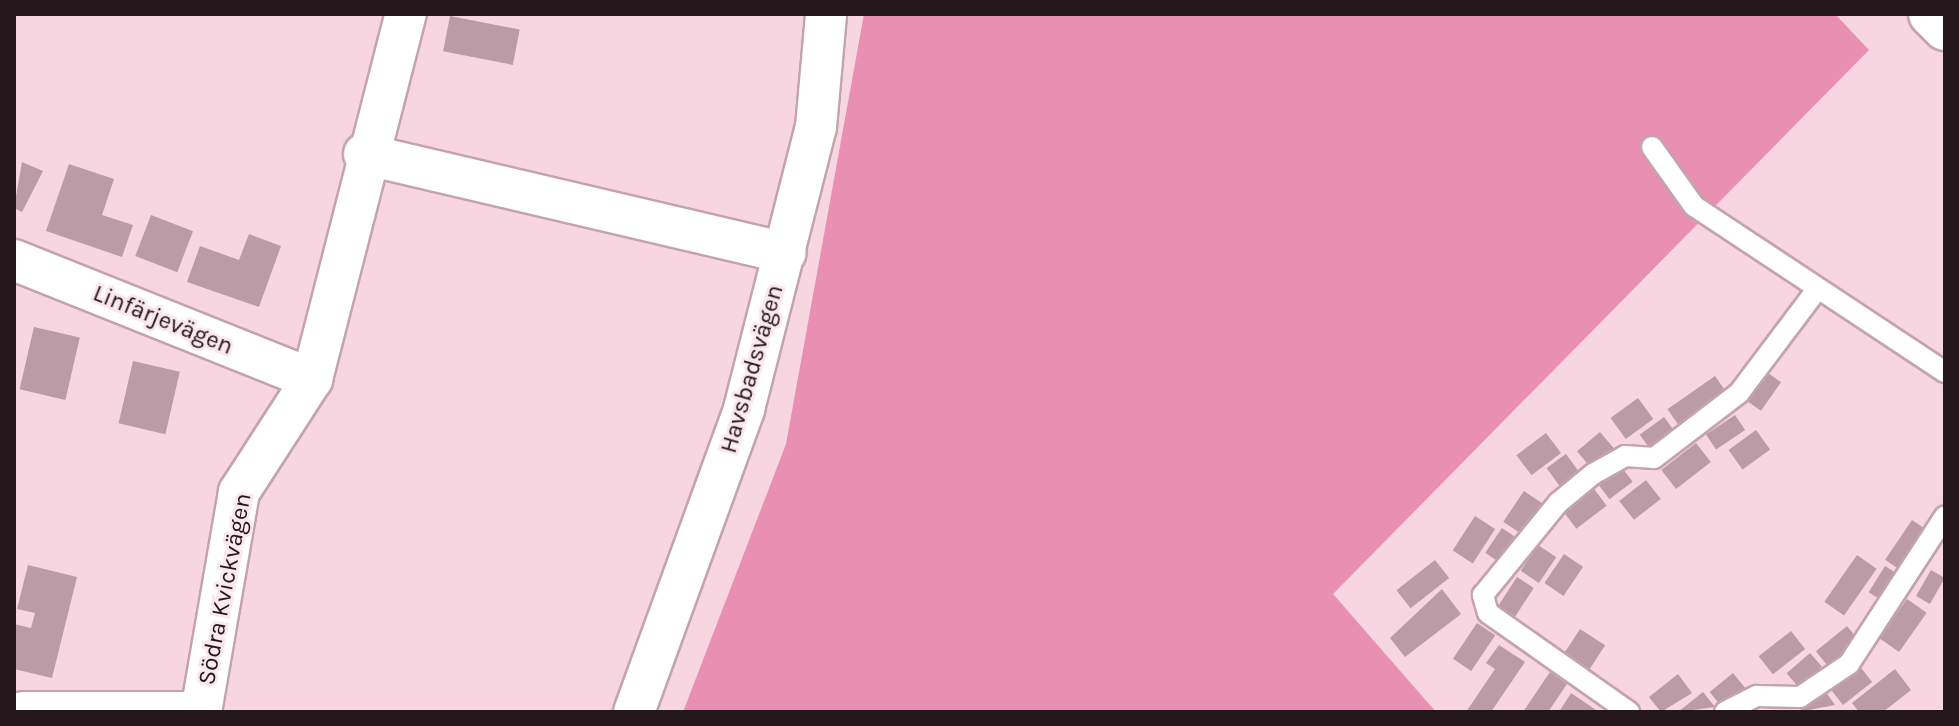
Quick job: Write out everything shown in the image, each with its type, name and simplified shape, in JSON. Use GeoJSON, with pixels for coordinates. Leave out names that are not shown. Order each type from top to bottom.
{"type":"FeatureCollection","features":[{"type":"Feature","properties":{"kind":"street","name":"Södra Kvickvägen"},"geometry":{"type":"LineString","coordinates":[[199,712],[239,492],[312,379],[364,154],[406,14]]}},
{"type":"Feature","properties":{"kind":"street","name":"Havsbadsvägen"},"geometry":{"type":"LineString","coordinates":[[634,712],[744,409],[816,127],[826,14]]}},
{"type":"Feature","properties":{"kind":"street"},"geometry":{"type":"LineString","coordinates":[[1931,14],[1945,28]]}},
{"type":"Feature","properties":{"kind":"street"},"geometry":{"type":"LineString","coordinates":[[364,154],[786,253]]}},
{"type":"Feature","properties":{"kind":"street","name":"Linfärjevägen"},"geometry":{"type":"LineString","coordinates":[[14,260],[312,379]]}},
{"type":"Feature","properties":{"kind":"street"},"geometry":{"type":"LineString","coordinates":[[23,712],[199,712]]}},
{"type":"Feature","properties":{"kind":"lane"},"geometry":{"type":"LineString","coordinates":[[1652,147],[1694,206],[1816,291],[1945,372]]}},
{"type":"Feature","properties":{"kind":"lane"},"geometry":{"type":"LineString","coordinates":[[1629,712],[1488,613],[1483,595],[1558,503],[1593,474],[1625,456],[1654,458],[1739,393],[1816,291]]}},
{"type":"Feature","properties":{"kind":"lane"},"geometry":{"type":"LineString","coordinates":[[1725,712],[1757,696],[1800,697],[1849,664],[1945,516]]}},
{"type":"Feature","properties":{"kind":"shaded area"},"geometry":{"type":"Polygon","coordinates":[[[864,14],[1835,14],[1869,50],[1333,594],[1436,712],[683,712],[786,444],[864,14]]]}},
{"type":"Feature","properties":{"kind":"building"},"geometry":{"type":"Polygon","coordinates":[[[450,16],[520,30],[513,65],[443,51],[450,16]]]}},
{"type":"Feature","properties":{"kind":"building"},"geometry":{"type":"Polygon","coordinates":[[[22,162],[43,171],[22,212],[14,208],[22,162]]]}},
{"type":"Feature","properties":{"kind":"building"},"geometry":{"type":"Polygon","coordinates":[[[69,164],[114,179],[102,215],[133,225],[122,257],[46,231],[69,164]]]}},
{"type":"Feature","properties":{"kind":"building"},"geometry":{"type":"Polygon","coordinates":[[[151,215],[193,231],[177,272],[135,256],[151,215]]]}},
{"type":"Feature","properties":{"kind":"building"},"geometry":{"type":"Polygon","coordinates":[[[249,234],[281,246],[259,307],[187,282],[200,246],[239,260],[249,234]]]}},
{"type":"Feature","properties":{"kind":"building"},"geometry":{"type":"Polygon","coordinates":[[[34,327],[80,338],[65,400],[20,389],[34,327]]]}},
{"type":"Feature","properties":{"kind":"building"},"geometry":{"type":"Polygon","coordinates":[[[133,361],[180,372],[165,434],[119,423],[133,361]]]}},
{"type":"Feature","properties":{"kind":"building"},"geometry":{"type":"Polygon","coordinates":[[[1768,373],[1781,382],[1761,411],[1748,402],[1768,373]]]}},
{"type":"Feature","properties":{"kind":"building"},"geometry":{"type":"Polygon","coordinates":[[[1715,376],[1727,393],[1680,426],[1667,409],[1715,376]]]}},
{"type":"Feature","properties":{"kind":"building"},"geometry":{"type":"Polygon","coordinates":[[[1638,398],[1653,419],[1626,439],[1610,418],[1638,398]]]}},
{"type":"Feature","properties":{"kind":"building"},"geometry":{"type":"Polygon","coordinates":[[[1735,415],[1745,430],[1716,449],[1706,435],[1735,415]]]}},
{"type":"Feature","properties":{"kind":"building"},"geometry":{"type":"Polygon","coordinates":[[[1664,417],[1675,432],[1651,450],[1640,435],[1664,417]]]}},
{"type":"Feature","properties":{"kind":"building"},"geometry":{"type":"Polygon","coordinates":[[[1756,430],[1770,449],[1743,469],[1728,450],[1756,430]]]}},
{"type":"Feature","properties":{"kind":"building"},"geometry":{"type":"Polygon","coordinates":[[[1600,432],[1615,450],[1592,469],[1577,451],[1600,432]]]}},
{"type":"Feature","properties":{"kind":"building"},"geometry":{"type":"Polygon","coordinates":[[[1546,433],[1561,453],[1531,475],[1516,455],[1546,433]]]}},
{"type":"Feature","properties":{"kind":"building"},"geometry":{"type":"Polygon","coordinates":[[[1696,443],[1711,462],[1676,489],[1661,470],[1696,443]]]}},
{"type":"Feature","properties":{"kind":"building"},"geometry":{"type":"Polygon","coordinates":[[[1566,454],[1580,473],[1561,488],[1547,468],[1566,454]]]}},
{"type":"Feature","properties":{"kind":"building"},"geometry":{"type":"Polygon","coordinates":[[[1620,465],[1633,482],[1609,499],[1597,482],[1620,465]]]}},
{"type":"Feature","properties":{"kind":"building"},"geometry":{"type":"Polygon","coordinates":[[[1646,480],[1661,499],[1634,520],[1619,501],[1646,480]]]}},
{"type":"Feature","properties":{"kind":"building"},"geometry":{"type":"Polygon","coordinates":[[[1591,485],[1607,506],[1576,529],[1561,508],[1591,485]]]}},
{"type":"Feature","properties":{"kind":"building"},"geometry":{"type":"Polygon","coordinates":[[[1524,491],[1545,505],[1524,536],[1503,522],[1524,491]]]}},
{"type":"Feature","properties":{"kind":"building"},"geometry":{"type":"Polygon","coordinates":[[[1475,516],[1495,529],[1473,563],[1453,550],[1475,516]]]}},
{"type":"Feature","properties":{"kind":"building"},"geometry":{"type":"Polygon","coordinates":[[[1912,520],[1931,533],[1904,573],[1885,560],[1912,520]]]}},
{"type":"Feature","properties":{"kind":"building"},"geometry":{"type":"Polygon","coordinates":[[[1502,528],[1520,540],[1503,565],[1485,553],[1502,528]]]}},
{"type":"Feature","properties":{"kind":"building"},"geometry":{"type":"Polygon","coordinates":[[[1538,545],[1556,557],[1539,583],[1521,571],[1538,545]]]}},
{"type":"Feature","properties":{"kind":"building"},"geometry":{"type":"Polygon","coordinates":[[[1564,554],[1583,567],[1563,596],[1544,583],[1564,554]]]}},
{"type":"Feature","properties":{"kind":"building"},"geometry":{"type":"Polygon","coordinates":[[[1857,555],[1877,569],[1844,615],[1824,602],[1857,555]]]}},
{"type":"Feature","properties":{"kind":"building"},"geometry":{"type":"Polygon","coordinates":[[[1435,560],[1449,578],[1411,608],[1396,590],[1435,560]]]}},
{"type":"Feature","properties":{"kind":"building"},"geometry":{"type":"Polygon","coordinates":[[[28,565],[77,577],[52,678],[14,669],[14,624],[31,628],[35,613],[17,609],[28,565]]]}},
{"type":"Feature","properties":{"kind":"building"},"geometry":{"type":"Polygon","coordinates":[[[1885,566],[1901,576],[1885,602],[1869,592],[1885,566]]]}},
{"type":"Feature","properties":{"kind":"building"},"geometry":{"type":"Polygon","coordinates":[[[1931,570],[1945,578],[1930,604],[1916,596],[1931,570]]]}},
{"type":"Feature","properties":{"kind":"building"},"geometry":{"type":"Polygon","coordinates":[[[1517,577],[1534,588],[1514,619],[1497,608],[1517,577]]]}},
{"type":"Feature","properties":{"kind":"building"},"geometry":{"type":"Polygon","coordinates":[[[1442,589],[1461,614],[1405,657],[1390,638],[1442,589]]]}},
{"type":"Feature","properties":{"kind":"building"},"geometry":{"type":"Polygon","coordinates":[[[1907,599],[1927,613],[1899,652],[1879,638],[1907,599]]]}},
{"type":"Feature","properties":{"kind":"building"},"geometry":{"type":"Polygon","coordinates":[[[1477,623],[1495,635],[1471,671],[1453,659],[1477,623]]]}},
{"type":"Feature","properties":{"kind":"building"},"geometry":{"type":"Polygon","coordinates":[[[1847,626],[1860,642],[1829,667],[1816,651],[1847,626]]]}},
{"type":"Feature","properties":{"kind":"building"},"geometry":{"type":"Polygon","coordinates":[[[1580,629],[1605,645],[1588,671],[1563,655],[1580,629]]]}},
{"type":"Feature","properties":{"kind":"building"},"geometry":{"type":"Polygon","coordinates":[[[1791,631],[1805,649],[1773,674],[1759,656],[1791,631]]]}},
{"type":"Feature","properties":{"kind":"building"},"geometry":{"type":"Polygon","coordinates":[[[1499,645],[1525,662],[1491,712],[1466,712],[1495,669],[1486,663],[1499,645]]]}},
{"type":"Feature","properties":{"kind":"building"},"geometry":{"type":"Polygon","coordinates":[[[1810,653],[1822,667],[1798,687],[1787,673],[1810,653]]]}},
{"type":"Feature","properties":{"kind":"building"},"geometry":{"type":"Polygon","coordinates":[[[1858,664],[1872,682],[1843,705],[1829,687],[1858,664]]]}},
{"type":"Feature","properties":{"kind":"building"},"geometry":{"type":"Polygon","coordinates":[[[1895,669],[1911,690],[1883,712],[1859,712],[1852,703],[1895,669]]]}},
{"type":"Feature","properties":{"kind":"building"},"geometry":{"type":"Polygon","coordinates":[[[1550,672],[1567,684],[1548,712],[1523,712],[1550,672]]]}},
{"type":"Feature","properties":{"kind":"building"},"geometry":{"type":"Polygon","coordinates":[[[1733,673],[1746,689],[1723,708],[1710,692],[1733,673]]]}},
{"type":"Feature","properties":{"kind":"building"},"geometry":{"type":"Polygon","coordinates":[[[1678,674],[1692,693],[1661,712],[1649,697],[1678,674]]]}},
{"type":"Feature","properties":{"kind":"building"},"geometry":{"type":"Polygon","coordinates":[[[1825,691],[1835,705],[1798,712],[1825,691]]]}},
{"type":"Feature","properties":{"kind":"building"},"geometry":{"type":"Polygon","coordinates":[[[1703,692],[1715,707],[1678,712],[1703,692]]]}},
{"type":"Feature","properties":{"kind":"building"},"geometry":{"type":"Polygon","coordinates":[[[1571,693],[1599,712],[1559,712],[1571,693]]]}}]}
